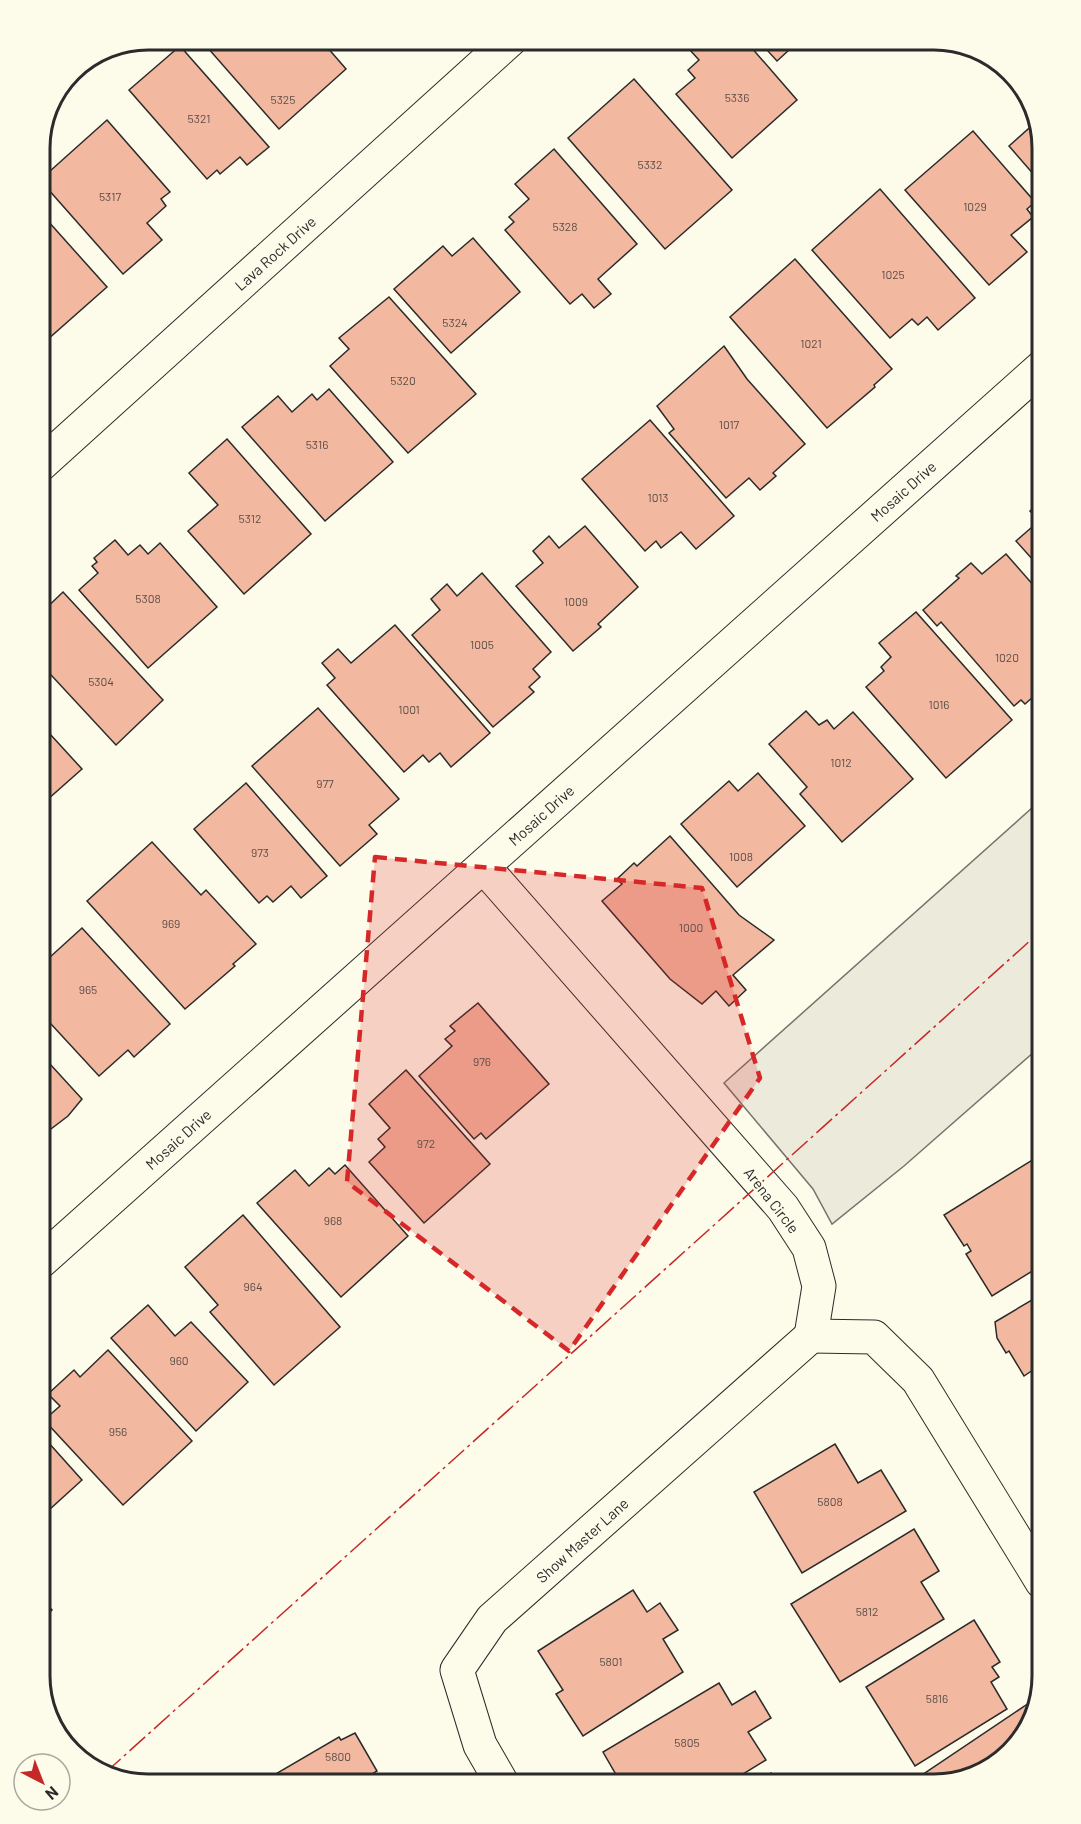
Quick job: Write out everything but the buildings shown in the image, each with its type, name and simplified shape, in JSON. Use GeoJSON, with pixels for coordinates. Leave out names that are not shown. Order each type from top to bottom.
{"type":"FeatureCollection","features":[{"type":"Feature","properties":{"kind":"street","name":"Lava Rock Drive"},"geometry":{"type":"LineString","coordinates":[[50,456],[499,50]]}},
{"type":"Feature","properties":{"kind":"street","name":"Mosaic Drive"},"geometry":{"type":"LineString","coordinates":[[50,1253],[1032,376]]}},
{"type":"Feature","properties":{"kind":"street","name":"Arena Circle"},"geometry":{"type":"LineString","coordinates":[[484,867],[783,1208],[809,1248],[819,1286],[811,1336]]}},
{"type":"Feature","properties":{"kind":"street"},"geometry":{"type":"LineString","coordinates":[[811,1336],[874,1337],[918,1380],[1032,1566]]}},
{"type":"Feature","properties":{"kind":"street","name":"Show Master Lane"},"geometry":{"type":"LineString","coordinates":[[497,1774],[480,1745],[457,1670],[492,1619],[811,1336]]}},
{"type":"Feature","properties":{"kind":"highlighted area"},"geometry":{"type":"Polygon","coordinates":[[[375,857],[702,888],[760,1078],[569,1351],[347,1182],[375,857]]]}},
{"type":"Feature","properties":{"kind":"shaded area"},"geometry":{"type":"Polygon","coordinates":[[[1032,808],[1032,1054],[904,1166],[832,1224],[813,1189],[724,1083],[1032,808]]]}},
{"type":"Feature","properties":{"kind":"power"},"geometry":{"type":"LineString","coordinates":[[112,1767],[1032,939]]}}]}
